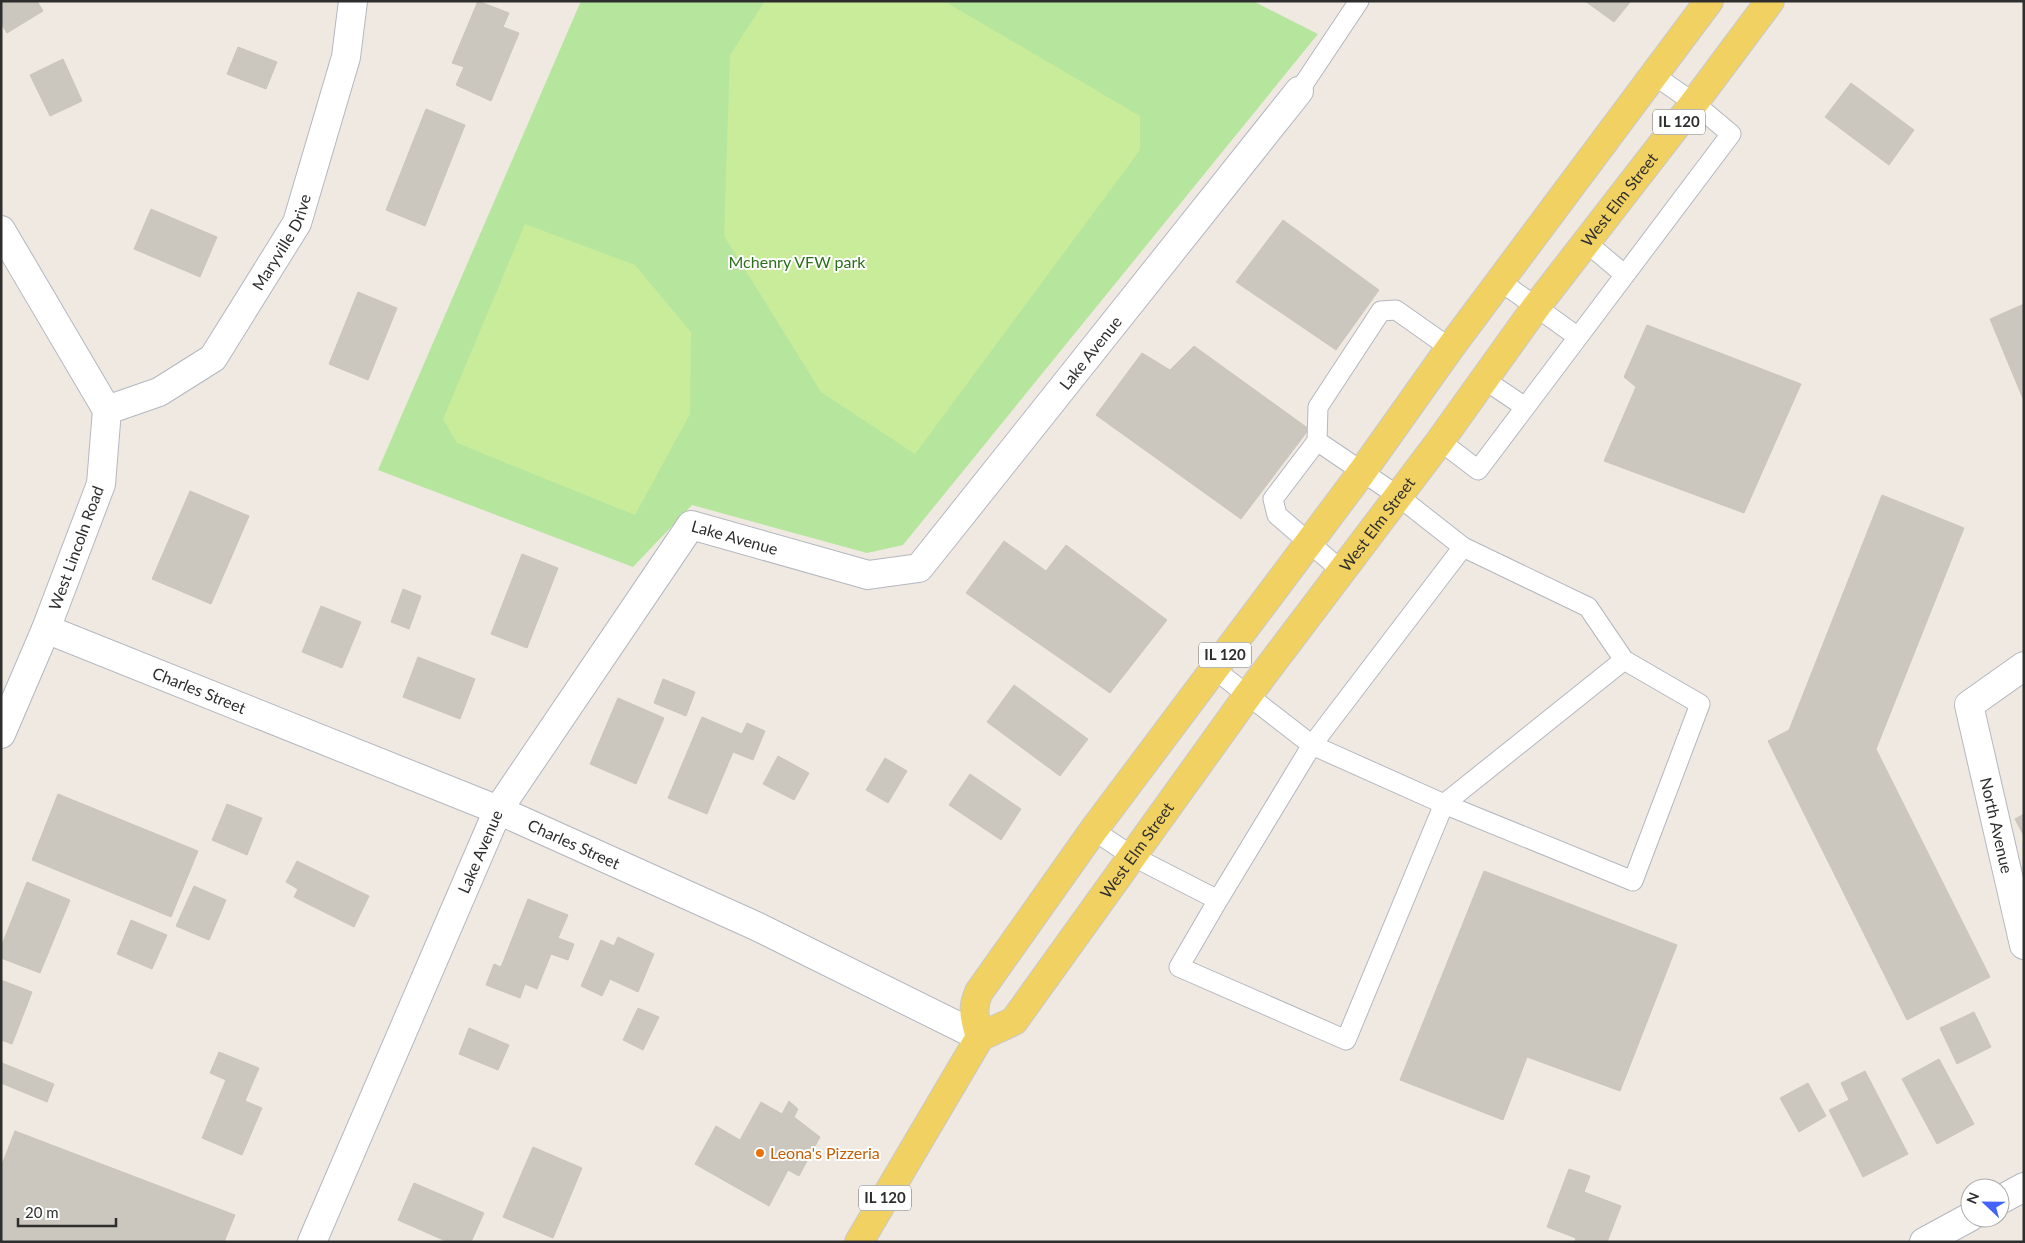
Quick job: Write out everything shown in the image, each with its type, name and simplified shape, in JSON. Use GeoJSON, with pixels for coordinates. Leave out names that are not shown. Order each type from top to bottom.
{"type":"FeatureCollection","features":[{"type":"Feature","properties":{"kind":"main road","name":"IL 120"},"geometry":{"type":"LineString","coordinates":[[858,1242],[980,1037],[974,1016],[974,1004],[979,992],[1093,830],[1362,472],[1450,348],[1709,1]]}},
{"type":"Feature","properties":{"kind":"main road","name":"West Elm Street"},"geometry":{"type":"LineString","coordinates":[[980,1037],[1014,1021],[1248,695],[1440,441],[1536,307],[1694,104],[1770,1]]}},
{"type":"Feature","properties":{"kind":"street","name":"Maryville Drive"},"geometry":{"type":"LineString","coordinates":[[107,410],[160,392],[213,358],[297,223],[346,57],[353,1]]}},
{"type":"Feature","properties":{"kind":"street","name":"Lake Avenue"},"geometry":{"type":"LineString","coordinates":[[312,1242],[498,810],[691,525],[868,575],[919,568],[1299,91]]}},
{"type":"Feature","properties":{"kind":"street"},"geometry":{"type":"LineString","coordinates":[[1,230],[107,410]]}},
{"type":"Feature","properties":{"kind":"street","name":"West Lincoln Road"},"geometry":{"type":"LineString","coordinates":[[1,734],[46,629],[101,484],[107,410]]}},
{"type":"Feature","properties":{"kind":"street","name":"Charles Street"},"geometry":{"type":"LineString","coordinates":[[46,629],[498,810],[756,926],[980,1037]]}},
{"type":"Feature","properties":{"kind":"street","name":"North Avenue"},"geometry":{"type":"LineString","coordinates":[[2024,666],[1969,705],[2024,945]]}},
{"type":"Feature","properties":{"kind":"street"},"geometry":{"type":"LineString","coordinates":[[2010,1195],[2024,1187]]}},
{"type":"Feature","properties":{"kind":"street"},"geometry":{"type":"LineString","coordinates":[[1924,1242],[1960,1222]]}},
{"type":"Feature","properties":{"kind":"lane"},"geometry":{"type":"LineString","coordinates":[[1299,91],[1359,1]]}},
{"type":"Feature","properties":{"kind":"lane"},"geometry":{"type":"LineString","coordinates":[[1440,441],[1478,470],[1731,134],[1654,75]]}},
{"type":"Feature","properties":{"kind":"lane"},"geometry":{"type":"LineString","coordinates":[[1587,243],[1625,275]]}},
{"type":"Feature","properties":{"kind":"lane"},"geometry":{"type":"LineString","coordinates":[[1500,281],[1578,338]]}},
{"type":"Feature","properties":{"kind":"lane"},"geometry":{"type":"LineString","coordinates":[[1342,571],[1277,515],[1273,499],[1317,441],[1318,407],[1381,311],[1396,310],[1450,348]]}},
{"type":"Feature","properties":{"kind":"lane"},"geometry":{"type":"LineString","coordinates":[[1485,380],[1525,407]]}},
{"type":"Feature","properties":{"kind":"lane"},"geometry":{"type":"LineString","coordinates":[[1214,669],[1312,746],[1444,804],[1633,881],[1700,704],[1624,660],[1588,607],[1463,547],[1398,496],[1317,441]]}},
{"type":"Feature","properties":{"kind":"lane"},"geometry":{"type":"LineString","coordinates":[[1463,547],[1312,746],[1179,966],[1346,1040],[1444,804],[1624,660]]}},
{"type":"Feature","properties":{"kind":"lane"},"geometry":{"type":"LineString","coordinates":[[1093,830],[1132,856],[1218,900]]}},
{"type":"Feature","properties":{"kind":"green space","name":"Mchenry VFW park"},"geometry":{"type":"Polygon","coordinates":[[[581,1],[1253,1],[1318,34],[903,545],[867,553],[692,505],[633,567],[378,470],[581,1]]]}},
{"type":"Feature","properties":{"kind":"green space"},"geometry":{"type":"Polygon","coordinates":[[[765,1],[944,1],[1140,116],[1140,150],[915,454],[821,392],[724,236],[730,55],[765,1]]]}},
{"type":"Feature","properties":{"kind":"green space"},"geometry":{"type":"Polygon","coordinates":[[[525,224],[635,265],[691,332],[690,414],[635,515],[457,443],[443,419],[525,224]]]}},
{"type":"Feature","properties":{"kind":"building"},"geometry":{"type":"Polygon","coordinates":[[[1,1],[37,1],[43,11],[7,33],[1,23],[1,1]]]}},
{"type":"Feature","properties":{"kind":"building"},"geometry":{"type":"Polygon","coordinates":[[[478,1],[509,13],[503,27],[519,33],[491,101],[456,85],[464,67],[452,63],[478,1]]]}},
{"type":"Feature","properties":{"kind":"building"},"geometry":{"type":"Polygon","coordinates":[[[1585,1],[1631,1],[1614,22],[1585,1]]]}},
{"type":"Feature","properties":{"kind":"building"},"geometry":{"type":"Polygon","coordinates":[[[238,47],[277,62],[266,89],[227,74],[238,47]]]}},
{"type":"Feature","properties":{"kind":"building"},"geometry":{"type":"Polygon","coordinates":[[[63,59],[82,101],[50,116],[30,75],[63,59]]]}},
{"type":"Feature","properties":{"kind":"building"},"geometry":{"type":"Polygon","coordinates":[[[1851,83],[1914,130],[1889,165],[1825,117],[1851,83]]]}},
{"type":"Feature","properties":{"kind":"building"},"geometry":{"type":"Polygon","coordinates":[[[426,109],[465,125],[425,226],[386,210],[426,109]]]}},
{"type":"Feature","properties":{"kind":"building"},"geometry":{"type":"Polygon","coordinates":[[[151,209],[217,237],[200,277],[134,249],[151,209]]]}},
{"type":"Feature","properties":{"kind":"building"},"geometry":{"type":"Polygon","coordinates":[[[1283,220],[1379,290],[1336,350],[1236,282],[1283,220]]]}},
{"type":"Feature","properties":{"kind":"building"},"geometry":{"type":"Polygon","coordinates":[[[358,292],[397,308],[368,380],[329,364],[358,292]]]}},
{"type":"Feature","properties":{"kind":"building"},"geometry":{"type":"Polygon","coordinates":[[[2024,304],[2024,401],[1990,319],[2024,304]]]}},
{"type":"Feature","properties":{"kind":"building"},"geometry":{"type":"Polygon","coordinates":[[[1647,325],[1801,384],[1744,513],[1604,461],[1636,387],[1624,377],[1647,325]]]}},
{"type":"Feature","properties":{"kind":"building"},"geometry":{"type":"Polygon","coordinates":[[[1194,346],[1309,429],[1241,519],[1096,415],[1142,353],[1170,370],[1194,346]]]}},
{"type":"Feature","properties":{"kind":"building"},"geometry":{"type":"Polygon","coordinates":[[[190,491],[249,516],[211,604],[152,579],[190,491]]]}},
{"type":"Feature","properties":{"kind":"building"},"geometry":{"type":"Polygon","coordinates":[[[1882,495],[1964,528],[1876,749],[1990,977],[1907,1020],[1768,741],[1789,730],[1882,495]]]}},
{"type":"Feature","properties":{"kind":"building"},"geometry":{"type":"Polygon","coordinates":[[[1004,541],[1046,571],[1066,545],[1167,620],[1110,693],[966,593],[1004,541]]]}},
{"type":"Feature","properties":{"kind":"building"},"geometry":{"type":"Polygon","coordinates":[[[522,554],[558,568],[527,648],[491,634],[522,554]]]}},
{"type":"Feature","properties":{"kind":"building"},"geometry":{"type":"Polygon","coordinates":[[[403,589],[421,596],[409,629],[391,622],[403,589]]]}},
{"type":"Feature","properties":{"kind":"building"},"geometry":{"type":"Polygon","coordinates":[[[321,606],[361,622],[342,668],[302,652],[321,606]]]}},
{"type":"Feature","properties":{"kind":"building"},"geometry":{"type":"Polygon","coordinates":[[[418,657],[475,679],[460,719],[403,697],[418,657]]]}},
{"type":"Feature","properties":{"kind":"building"},"geometry":{"type":"Polygon","coordinates":[[[663,679],[695,692],[686,716],[654,703],[663,679]]]}},
{"type":"Feature","properties":{"kind":"building"},"geometry":{"type":"Polygon","coordinates":[[[1014,685],[1088,739],[1060,776],[987,722],[1014,685]]]}},
{"type":"Feature","properties":{"kind":"building"},"geometry":{"type":"Polygon","coordinates":[[[618,698],[664,718],[636,784],[590,764],[618,698]]]}},
{"type":"Feature","properties":{"kind":"building"},"geometry":{"type":"Polygon","coordinates":[[[702,717],[742,734],[747,723],[765,731],[753,760],[733,752],[707,814],[668,798],[702,717]]]}},
{"type":"Feature","properties":{"kind":"building"},"geometry":{"type":"Polygon","coordinates":[[[778,756],[809,773],[794,800],[763,784],[778,756]]]}},
{"type":"Feature","properties":{"kind":"building"},"geometry":{"type":"Polygon","coordinates":[[[885,758],[907,771],[888,803],[866,790],[885,758]]]}},
{"type":"Feature","properties":{"kind":"building"},"geometry":{"type":"Polygon","coordinates":[[[970,774],[1021,809],[1001,840],[949,805],[970,774]]]}},
{"type":"Feature","properties":{"kind":"building"},"geometry":{"type":"Polygon","coordinates":[[[58,794],[198,851],[171,917],[32,860],[58,794]]]}},
{"type":"Feature","properties":{"kind":"building"},"geometry":{"type":"Polygon","coordinates":[[[227,804],[262,818],[247,855],[212,840],[227,804]]]}},
{"type":"Feature","properties":{"kind":"building"},"geometry":{"type":"Polygon","coordinates":[[[2024,814],[2024,836],[2015,819],[2024,814]]]}},
{"type":"Feature","properties":{"kind":"building"},"geometry":{"type":"Polygon","coordinates":[[[297,861],[369,896],[354,927],[294,897],[298,889],[286,882],[297,861]]]}},
{"type":"Feature","properties":{"kind":"building"},"geometry":{"type":"Polygon","coordinates":[[[1484,871],[1677,945],[1620,1091],[1527,1057],[1503,1120],[1400,1080],[1484,871]]]}},
{"type":"Feature","properties":{"kind":"building"},"geometry":{"type":"Polygon","coordinates":[[[27,882],[70,900],[40,973],[1,958],[1,947],[27,882]]]}},
{"type":"Feature","properties":{"kind":"building"},"geometry":{"type":"Polygon","coordinates":[[[194,886],[226,900],[209,940],[176,926],[194,886]]]}},
{"type":"Feature","properties":{"kind":"building"},"geometry":{"type":"Polygon","coordinates":[[[528,899],[568,915],[558,938],[574,944],[568,960],[551,954],[537,989],[525,984],[520,998],[486,985],[494,964],[501,967],[528,899]]]}},
{"type":"Feature","properties":{"kind":"building"},"geometry":{"type":"Polygon","coordinates":[[[131,920],[167,935],[152,969],[117,954],[131,920]]]}},
{"type":"Feature","properties":{"kind":"building"},"geometry":{"type":"Polygon","coordinates":[[[618,937],[654,954],[638,992],[610,979],[602,996],[581,986],[601,940],[614,946],[618,937]]]}},
{"type":"Feature","properties":{"kind":"building"},"geometry":{"type":"Polygon","coordinates":[[[1,980],[32,992],[12,1044],[1,1040],[1,980]]]}},
{"type":"Feature","properties":{"kind":"building"},"geometry":{"type":"Polygon","coordinates":[[[638,1008],[659,1017],[643,1050],[623,1040],[638,1008]]]}},
{"type":"Feature","properties":{"kind":"building"},"geometry":{"type":"Polygon","coordinates":[[[1974,1012],[1991,1047],[1957,1064],[1940,1028],[1974,1012]]]}},
{"type":"Feature","properties":{"kind":"building"},"geometry":{"type":"Polygon","coordinates":[[[469,1028],[509,1045],[498,1070],[459,1054],[469,1028]]]}},
{"type":"Feature","properties":{"kind":"building"},"geometry":{"type":"Polygon","coordinates":[[[219,1052],[259,1068],[245,1101],[262,1108],[242,1155],[202,1138],[226,1080],[210,1073],[219,1052]]]}},
{"type":"Feature","properties":{"kind":"building"},"geometry":{"type":"Polygon","coordinates":[[[1939,1059],[1974,1124],[1937,1144],[1902,1079],[1939,1059]]]}},
{"type":"Feature","properties":{"kind":"building"},"geometry":{"type":"Polygon","coordinates":[[[2,1063],[54,1084],[47,1102],[1,1083],[2,1063]]]}},
{"type":"Feature","properties":{"kind":"building"},"geometry":{"type":"Polygon","coordinates":[[[1865,1071],[1908,1154],[1863,1177],[1829,1110],[1849,1100],[1841,1083],[1865,1071]]]}},
{"type":"Feature","properties":{"kind":"building"},"geometry":{"type":"Polygon","coordinates":[[[1808,1083],[1826,1116],[1799,1132],[1780,1098],[1808,1083]]]}},
{"type":"Feature","properties":{"kind":"building"},"geometry":{"type":"Polygon","coordinates":[[[789,1101],[798,1109],[794,1117],[820,1137],[799,1176],[788,1170],[769,1206],[695,1164],[716,1126],[740,1140],[761,1102],[782,1114],[789,1101]]]}},
{"type":"Feature","properties":{"kind":"building"},"geometry":{"type":"Polygon","coordinates":[[[15,1131],[235,1215],[224,1242],[1,1242],[1,1167],[15,1131]]]}},
{"type":"Feature","properties":{"kind":"building"},"geometry":{"type":"Polygon","coordinates":[[[533,1147],[582,1168],[553,1238],[503,1217],[533,1147]]]}},
{"type":"Feature","properties":{"kind":"building"},"geometry":{"type":"Polygon","coordinates":[[[1569,1169],[1590,1176],[1584,1192],[1621,1206],[1607,1242],[1575,1242],[1576,1238],[1547,1227],[1569,1169]]]}},
{"type":"Feature","properties":{"kind":"building"},"geometry":{"type":"Polygon","coordinates":[[[414,1183],[484,1213],[471,1242],[448,1242],[398,1220],[414,1183]]]}},
{"type":"Feature","properties":{"kind":"place","name":"Leona's Pizzeria"},"geometry":{"type":"Point","coordinates":[760,1153]}}]}
